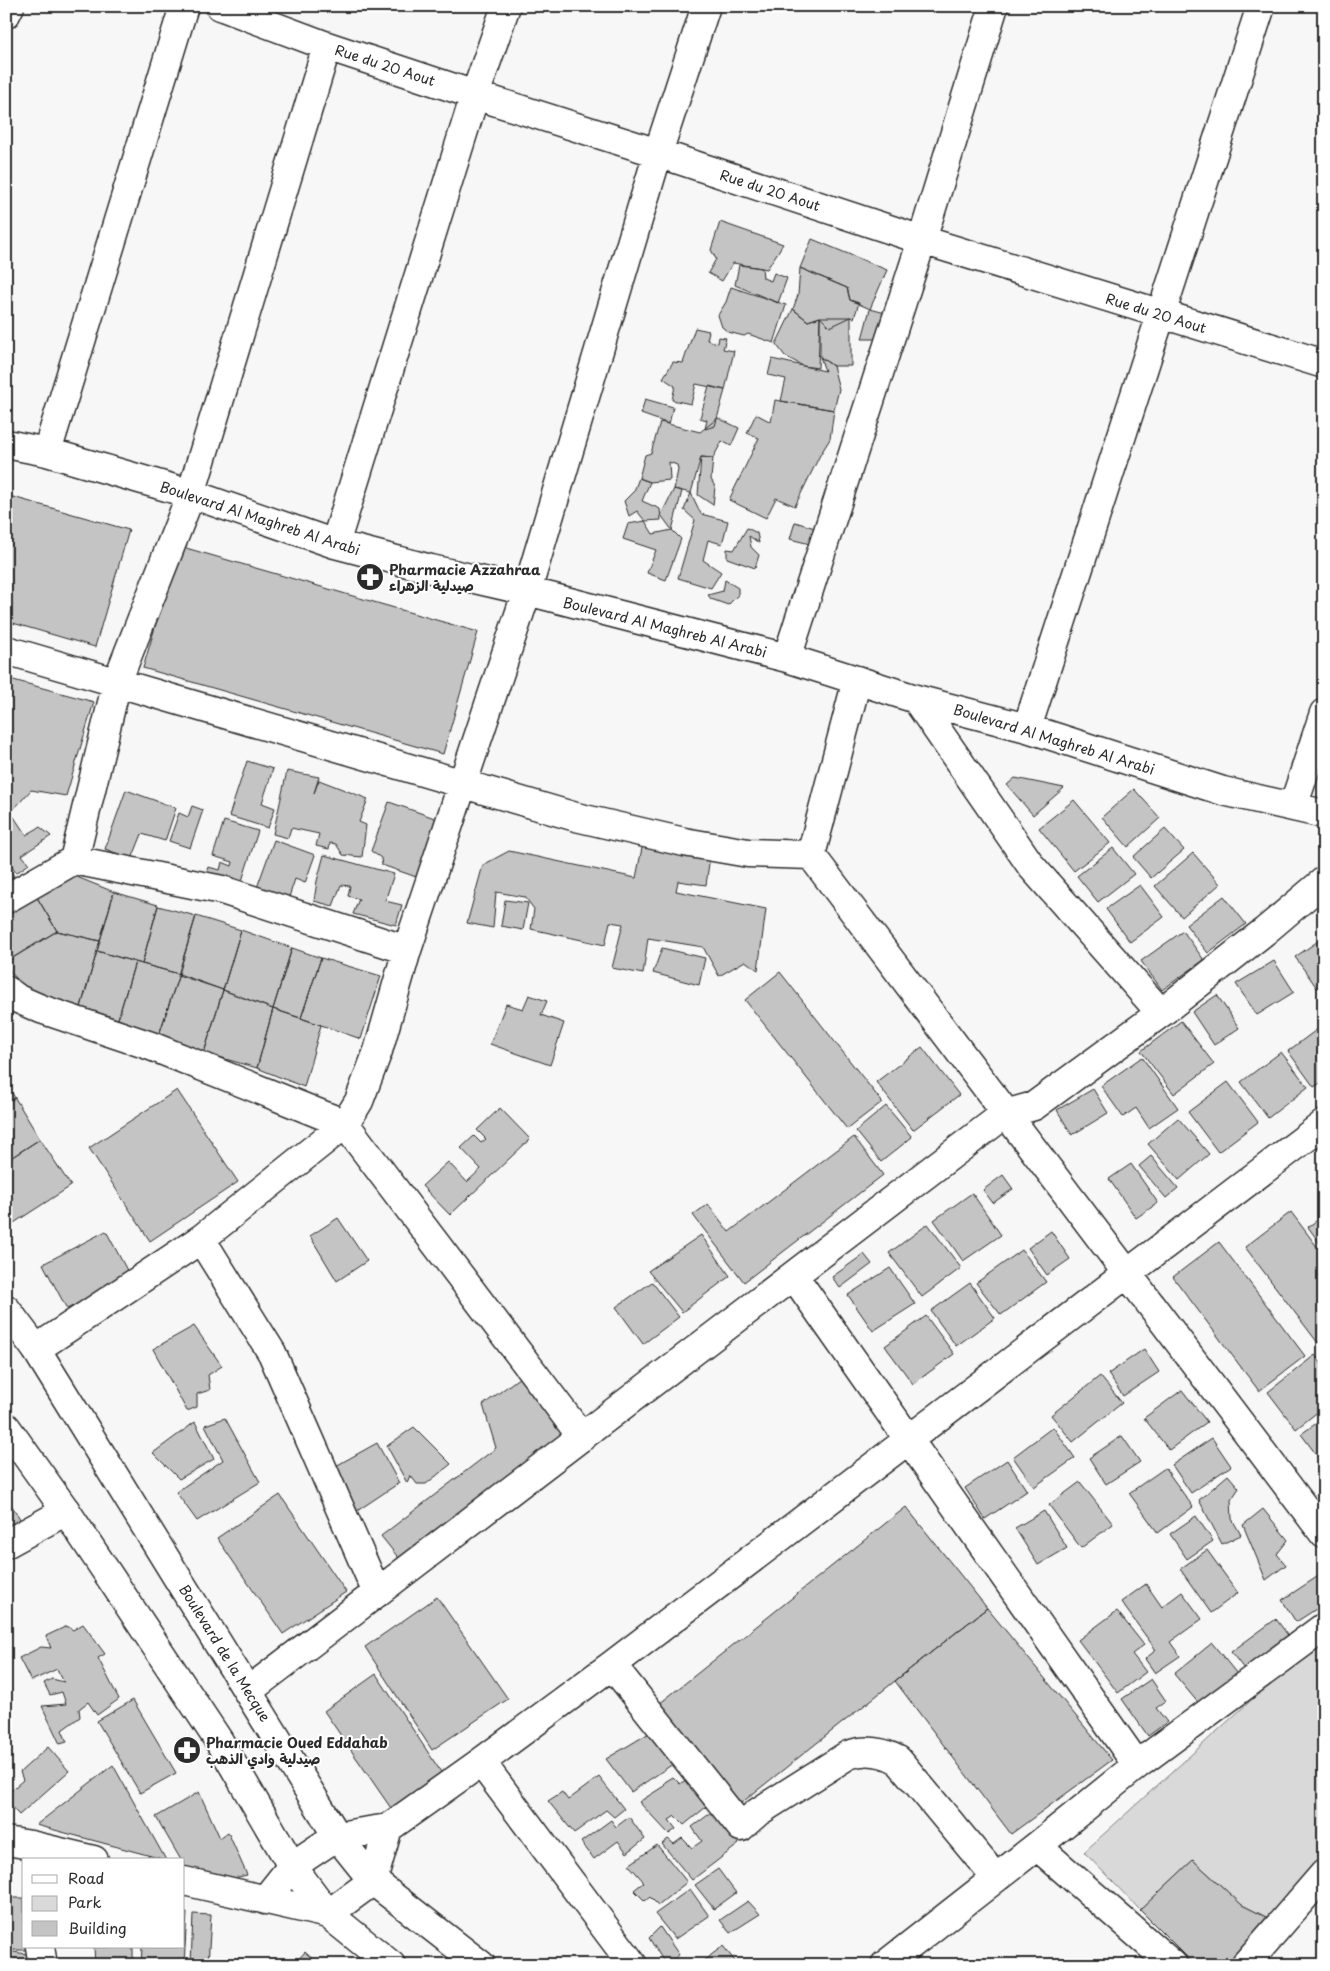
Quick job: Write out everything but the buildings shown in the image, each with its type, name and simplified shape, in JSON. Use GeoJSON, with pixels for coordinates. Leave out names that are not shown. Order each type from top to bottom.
{"type":"FeatureCollection","features":[{"type":"Feature","properties":{"kind":"street"},"geometry":{"type":"LineString","coordinates":[[6,14],[10,6]]}},
{"type":"Feature","properties":{"kind":"street"},"geometry":{"type":"LineString","coordinates":[[47,452],[184,6]]}},
{"type":"Feature","properties":{"kind":"street","name":"Rue du 20 Aout"},"geometry":{"type":"LineString","coordinates":[[220,6],[327,46],[475,96],[658,153],[922,240],[1324,364]]}},
{"type":"Feature","properties":{"kind":"street"},"geometry":{"type":"LineString","coordinates":[[335,544],[475,96],[506,6]]}},
{"type":"Feature","properties":{"kind":"street"},"geometry":{"type":"LineString","coordinates":[[36,1349],[201,1239],[345,1124],[359,1101],[368,1081],[408,950],[527,591],[658,153],[706,6]]}},
{"type":"Feature","properties":{"kind":"street"},"geometry":{"type":"LineString","coordinates":[[787,658],[922,240],[994,6]]}},
{"type":"Feature","properties":{"kind":"street"},"geometry":{"type":"LineString","coordinates":[[1027,728],[1261,6]]}},
{"type":"Feature","properties":{"kind":"street"},"geometry":{"type":"LineString","coordinates":[[74,860],[117,682],[191,494],[327,46]]}},
{"type":"Feature","properties":{"kind":"street","name":"Boulevard Al Maghreb Al Arabi"},"geometry":{"type":"LineString","coordinates":[[6,444],[47,452],[191,494],[335,544],[431,570],[527,591],[787,658],[916,698],[1027,728],[1223,791],[1324,814]]}},
{"type":"Feature","properties":{"kind":"street"},"geometry":{"type":"LineString","coordinates":[[6,650],[576,817],[684,842],[748,853],[811,855]]}},
{"type":"Feature","properties":{"kind":"street"},"geometry":{"type":"LineString","coordinates":[[811,855],[857,680]]}},
{"type":"Feature","properties":{"kind":"street"},"geometry":{"type":"LineString","coordinates":[[916,698],[1032,867],[1161,1013]]}},
{"type":"Feature","properties":{"kind":"street"},"geometry":{"type":"LineString","coordinates":[[1293,807],[1324,713]]}},
{"type":"Feature","properties":{"kind":"street"},"geometry":{"type":"LineString","coordinates":[[811,855],[1324,1534]]}},
{"type":"Feature","properties":{"kind":"street"},"geometry":{"type":"LineString","coordinates":[[6,899],[74,860],[222,890],[408,950]]}},
{"type":"Feature","properties":{"kind":"street"},"geometry":{"type":"LineString","coordinates":[[248,1690],[1006,1114],[1034,1106],[1161,1013],[1324,882]]}},
{"type":"Feature","properties":{"kind":"street"},"geometry":{"type":"LineString","coordinates":[[6,990],[18,999],[41,1009],[151,1046],[345,1124],[582,1437]]}},
{"type":"Feature","properties":{"kind":"street"},"geometry":{"type":"LineString","coordinates":[[265,1900],[292,1866],[337,1836],[388,1828],[481,1762],[612,1665],[1324,1124]]}},
{"type":"Feature","properties":{"kind":"street"},"geometry":{"type":"LineString","coordinates":[[201,1239],[272,1353],[376,1593]]}},
{"type":"Feature","properties":{"kind":"street"},"geometry":{"type":"LineString","coordinates":[[794,1276],[1137,1765]]}},
{"type":"Feature","properties":{"kind":"street","name":"Boulevard de la Mecque"},"geometry":{"type":"LineString","coordinates":[[6,1309],[36,1349],[337,1836],[373,1881],[481,1965]]}},
{"type":"Feature","properties":{"kind":"street"},"geometry":{"type":"LineString","coordinates":[[8,1432],[66,1511],[219,1741],[292,1866],[328,1914],[391,1965]]}},
{"type":"Feature","properties":{"kind":"street"},"geometry":{"type":"LineString","coordinates":[[6,1544],[66,1511]]}},
{"type":"Feature","properties":{"kind":"street"},"geometry":{"type":"LineString","coordinates":[[885,1965],[1137,1765],[1324,1627]]}},
{"type":"Feature","properties":{"kind":"street"},"geometry":{"type":"LineString","coordinates":[[612,1665],[741,1827],[758,1812],[848,1755],[859,1752],[886,1754],[898,1760],[996,1878]]}},
{"type":"Feature","properties":{"kind":"street"},"geometry":{"type":"LineString","coordinates":[[481,1762],[632,1965]]}},
{"type":"Feature","properties":{"kind":"street"},"geometry":{"type":"LineString","coordinates":[[185,1881],[328,1914],[373,1881],[388,1828]]}},
{"type":"Feature","properties":{"kind":"street"},"geometry":{"type":"LineString","coordinates":[[1037,1846],[1173,1965]]}},
{"type":"Feature","properties":{"kind":"street"},"geometry":{"type":"LineString","coordinates":[[23,1849],[81,1858]]}},
{"type":"Feature","properties":{"kind":"street"},"geometry":{"type":"LineString","coordinates":[[1245,1965],[1324,1874]]}},
{"type":"Feature","properties":{"kind":"street"},"geometry":{"type":"LineString","coordinates":[[40,1948],[43,1965]]}},
{"type":"Feature","properties":{"kind":"green space"},"geometry":{"type":"Polygon","coordinates":[[[1324,1634],[1324,1867],[1274,1921],[1242,1905],[1193,1860],[1140,1910],[1084,1852],[1324,1634]]]}},
{"type":"Feature","properties":{"kind":"place","name":"Pharmacie Azzahraa صيدلية الزهراء"},"geometry":{"type":"Point","coordinates":[370,577]}},
{"type":"Feature","properties":{"kind":"place","name":"Pharmacie Oued Eddahab صيدلية وادي الذهب"},"geometry":{"type":"Point","coordinates":[187,1750]}}]}
